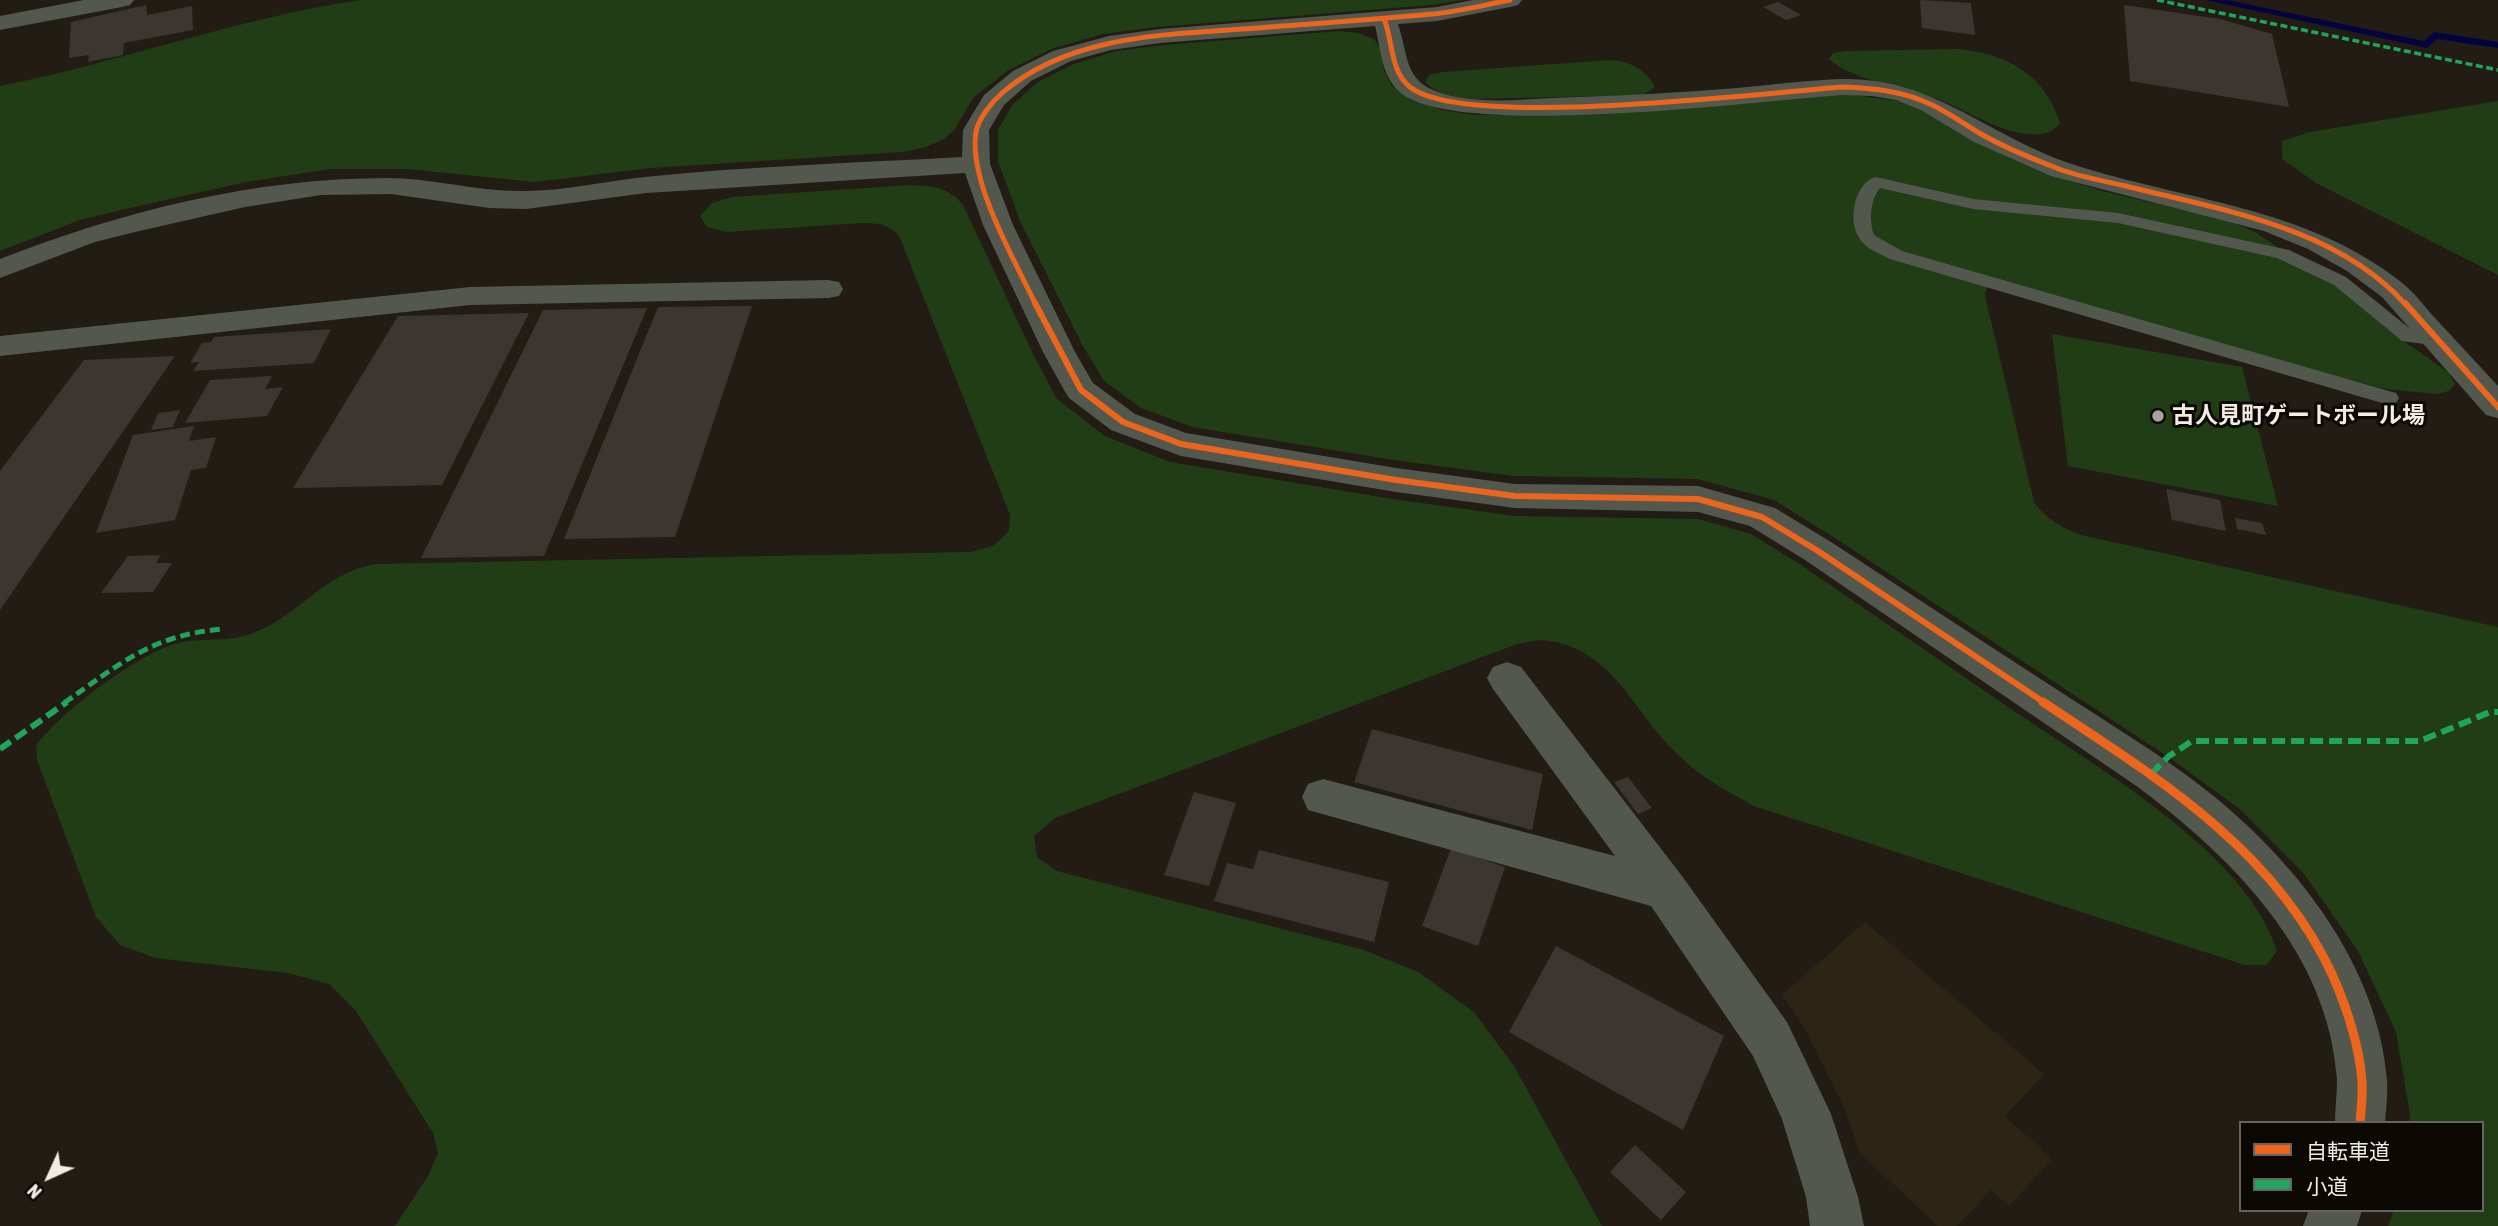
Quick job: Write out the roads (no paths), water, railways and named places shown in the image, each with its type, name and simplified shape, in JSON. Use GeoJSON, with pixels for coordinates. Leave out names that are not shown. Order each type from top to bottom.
{"type":"FeatureCollection","features":[{"type":"Feature","properties":{"kind":"street"},"geometry":{"type":"LineString","coordinates":[[0,23],[122,0]]}},
{"type":"Feature","properties":{"kind":"street"},"geometry":{"type":"LineString","coordinates":[[1510,0],[1449,12],[1384,19],[1160,36],[1109,43],[1062,56],[1022,76],[993,101],[976,130],[976,164],[998,225],[1081,390],[1123,422],[1181,444],[1396,480],[1515,496],[1699,499],[1762,517],[1818,551],[2151,775],[2217,824],[2264,874],[2321,950],[2353,1023],[2364,1096],[2360,1121]]}},
{"type":"Feature","properties":{"kind":"street"},"geometry":{"type":"LineString","coordinates":[[1384,19],[1391,32],[1398,70],[1406,83],[1422,95],[1447,103],[1476,107],[1589,106],[1843,87],[1872,88],[1902,94],[1930,104],[1984,136],[2061,170],[2274,225],[2318,243],[2358,265],[2393,290],[2498,407]]}},
{"type":"Feature","properties":{"kind":"street"},"geometry":{"type":"LineString","coordinates":[[0,270],[39,252],[119,227],[245,198],[321,187],[391,186],[489,199],[526,200],[646,185],[976,164]]}},
{"type":"Feature","properties":{"kind":"street"},"geometry":{"type":"LineString","coordinates":[[0,346],[470,296],[828,289]]}},
{"type":"Feature","properties":{"kind":"street"},"geometry":{"type":"LineString","coordinates":[[1507,678],[1665,890],[1770,1039],[1806,1114],[1832,1197],[1838,1226]]}},
{"type":"Feature","properties":{"kind":"street"},"geometry":{"type":"LineString","coordinates":[[1323,797],[1665,890]]}},
{"type":"Feature","properties":{"kind":"lane"},"geometry":{"type":"LineString","coordinates":[[2389,398],[1896,255],[1867,239],[1861,229],[1865,194],[1876,182],[1973,204],[2090,214],[2253,246],[2313,266],[2340,281],[2409,337],[2438,340]]}},
{"type":"Feature","properties":{"kind":"waterway"},"geometry":{"type":"LineString","coordinates":[[2211,0],[2427,45],[2434,35],[2498,45]]}},
{"type":"Feature","properties":{"kind":"place","name":"古人見町ゲートボール場"},"geometry":{"type":"Point","coordinates":[2158,416]}}]}
